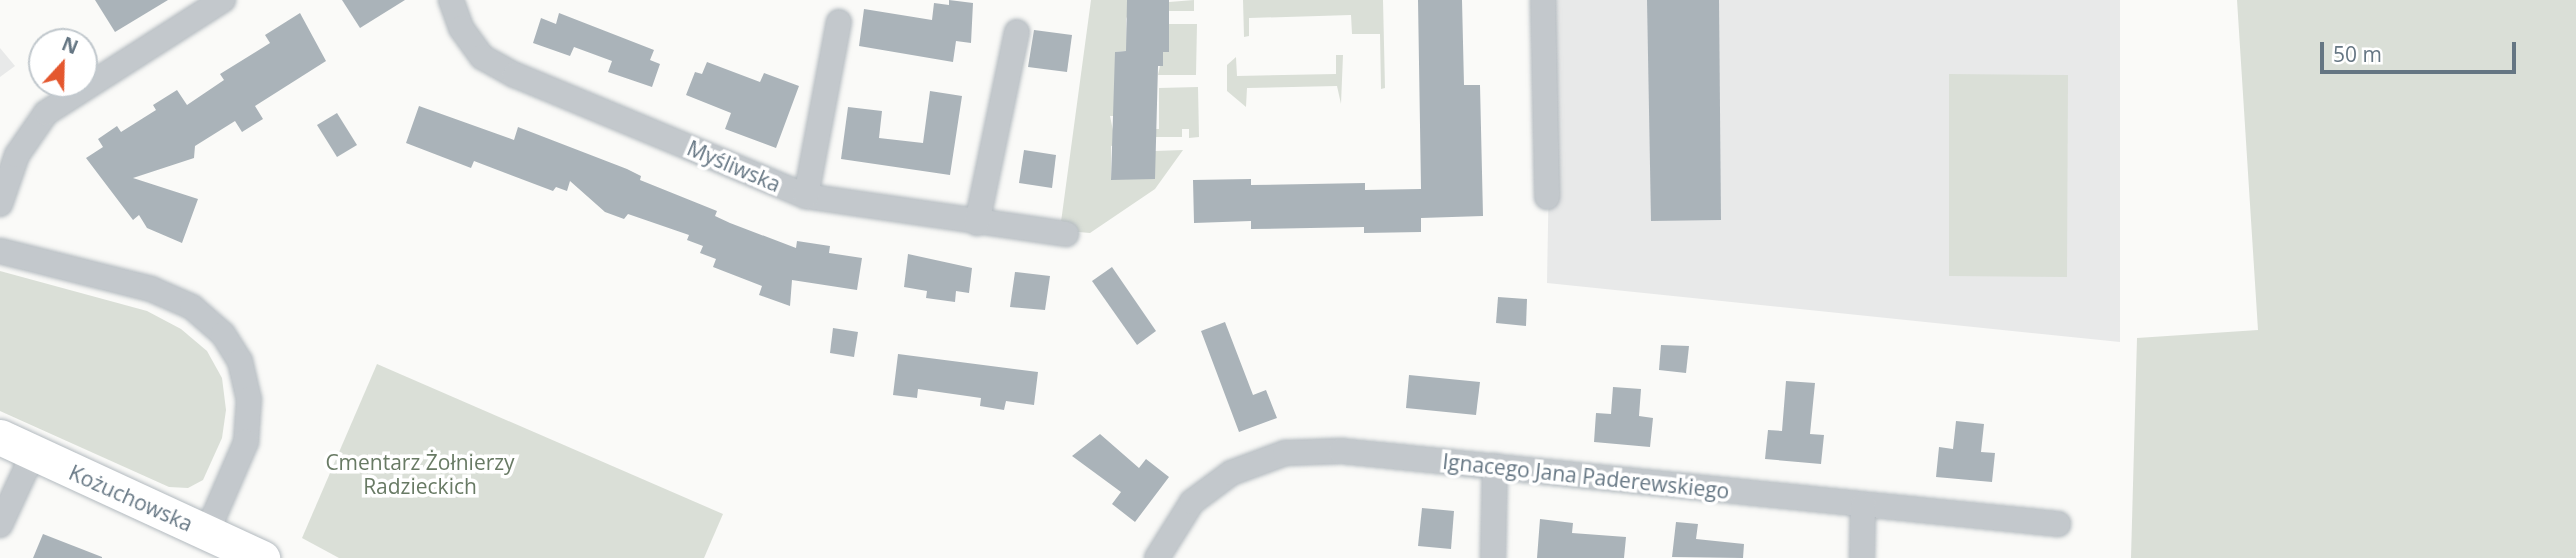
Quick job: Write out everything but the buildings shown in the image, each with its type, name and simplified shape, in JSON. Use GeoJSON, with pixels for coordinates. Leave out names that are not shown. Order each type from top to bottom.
{"type":"FeatureCollection","features":[{"type":"Feature","properties":{"kind":"main road","name":"Kożuchowska"},"geometry":{"type":"LineString","coordinates":[[0,437],[262,558]]}},
{"type":"Feature","properties":{"kind":"street"},"geometry":{"type":"LineString","coordinates":[[0,204],[17,155],[46,113],[223,0]]}},
{"type":"Feature","properties":{"kind":"street","name":"Myśliwska"},"geometry":{"type":"LineString","coordinates":[[451,0],[461,28],[482,57],[514,75],[806,196],[1066,234]]}},
{"type":"Feature","properties":{"kind":"street"},"geometry":{"type":"LineString","coordinates":[[1543,0],[1547,197]]}},
{"type":"Feature","properties":{"kind":"street"},"geometry":{"type":"LineString","coordinates":[[806,196],[839,22]]}},
{"type":"Feature","properties":{"kind":"street"},"geometry":{"type":"LineString","coordinates":[[977,223],[1017,32]]}},
{"type":"Feature","properties":{"kind":"street"},"geometry":{"type":"LineString","coordinates":[[0,251],[151,289],[192,307],[223,334],[240,361],[249,398],[246,442],[207,532]]}},
{"type":"Feature","properties":{"kind":"street","name":"Ignacego Jana Paderewskiego"},"geometry":{"type":"LineString","coordinates":[[1157,558],[1192,502],[1231,473],[1285,453],[1341,451],[2058,524]]}},
{"type":"Feature","properties":{"kind":"street"},"geometry":{"type":"LineString","coordinates":[[0,525],[33,454]]}},
{"type":"Feature","properties":{"kind":"street"},"geometry":{"type":"LineString","coordinates":[[1493,558],[1495,466]]}},
{"type":"Feature","properties":{"kind":"street"},"geometry":{"type":"LineString","coordinates":[[1862,558],[1863,505]]}},
{"type":"Feature","properties":{"kind":"shaded area"},"geometry":{"type":"Polygon","coordinates":[[[1552,0],[2120,0],[2120,342],[1547,283],[1552,0]]]}},
{"type":"Feature","properties":{"kind":"shaded area"},"geometry":{"type":"Polygon","coordinates":[[[0,48],[15,66],[0,77],[0,48]]]}},
{"type":"Feature","properties":{"kind":"green space"},"geometry":{"type":"Polygon","coordinates":[[[1091,0],[1127,0],[1127,7],[1131,7],[1126,19],[1127,51],[1115,52],[1116,116],[1110,116],[1116,145],[1111,146],[1111,179],[1154,179],[1155,151],[1183,150],[1155,189],[1090,233],[1067,231],[1061,222],[1091,0]]]}},
{"type":"Feature","properties":{"kind":"green space"},"geometry":{"type":"Polygon","coordinates":[[[1194,0],[1194,11],[1169,11],[1169,2],[1194,0]]]}},
{"type":"Feature","properties":{"kind":"green space"},"geometry":{"type":"Polygon","coordinates":[[[1243,0],[1383,0],[1385,88],[1381,89],[1380,34],[1352,34],[1351,15],[1249,18],[1249,36],[1244,37],[1243,0]]]}},
{"type":"Feature","properties":{"kind":"green space"},"geometry":{"type":"Polygon","coordinates":[[[2237,0],[2576,0],[2576,558],[2131,558],[2137,338],[2258,330],[2237,0]]]}},
{"type":"Feature","properties":{"kind":"green space"},"geometry":{"type":"Polygon","coordinates":[[[1169,24],[1197,24],[1196,75],[1158,75],[1163,52],[1169,51],[1169,24]]]}},
{"type":"Feature","properties":{"kind":"green space"},"geometry":{"type":"Polygon","coordinates":[[[1336,55],[1343,55],[1341,104],[1337,86],[1247,88],[1246,107],[1227,91],[1227,65],[1236,57],[1237,76],[1336,74],[1336,55]]]}},
{"type":"Feature","properties":{"kind":"green space"},"geometry":{"type":"Polygon","coordinates":[[[1949,74],[2068,75],[2067,277],[1949,276],[1949,74]]]}},
{"type":"Feature","properties":{"kind":"green space"},"geometry":{"type":"Polygon","coordinates":[[[1198,87],[1199,137],[1189,138],[1189,129],[1182,129],[1182,137],[1154,137],[1154,129],[1159,129],[1159,88],[1198,87]]]}},
{"type":"Feature","properties":{"kind":"green space"},"geometry":{"type":"Polygon","coordinates":[[[0,271],[147,311],[181,329],[207,351],[222,378],[226,410],[222,438],[203,480],[188,488],[169,487],[0,411],[0,271]]]}},
{"type":"Feature","properties":{"kind":"green space","name":"Cmentarz Żołnierzy Radzieckich"},"geometry":{"type":"Polygon","coordinates":[[[377,364],[723,514],[704,558],[339,558],[302,538],[377,364]]]}}]}
